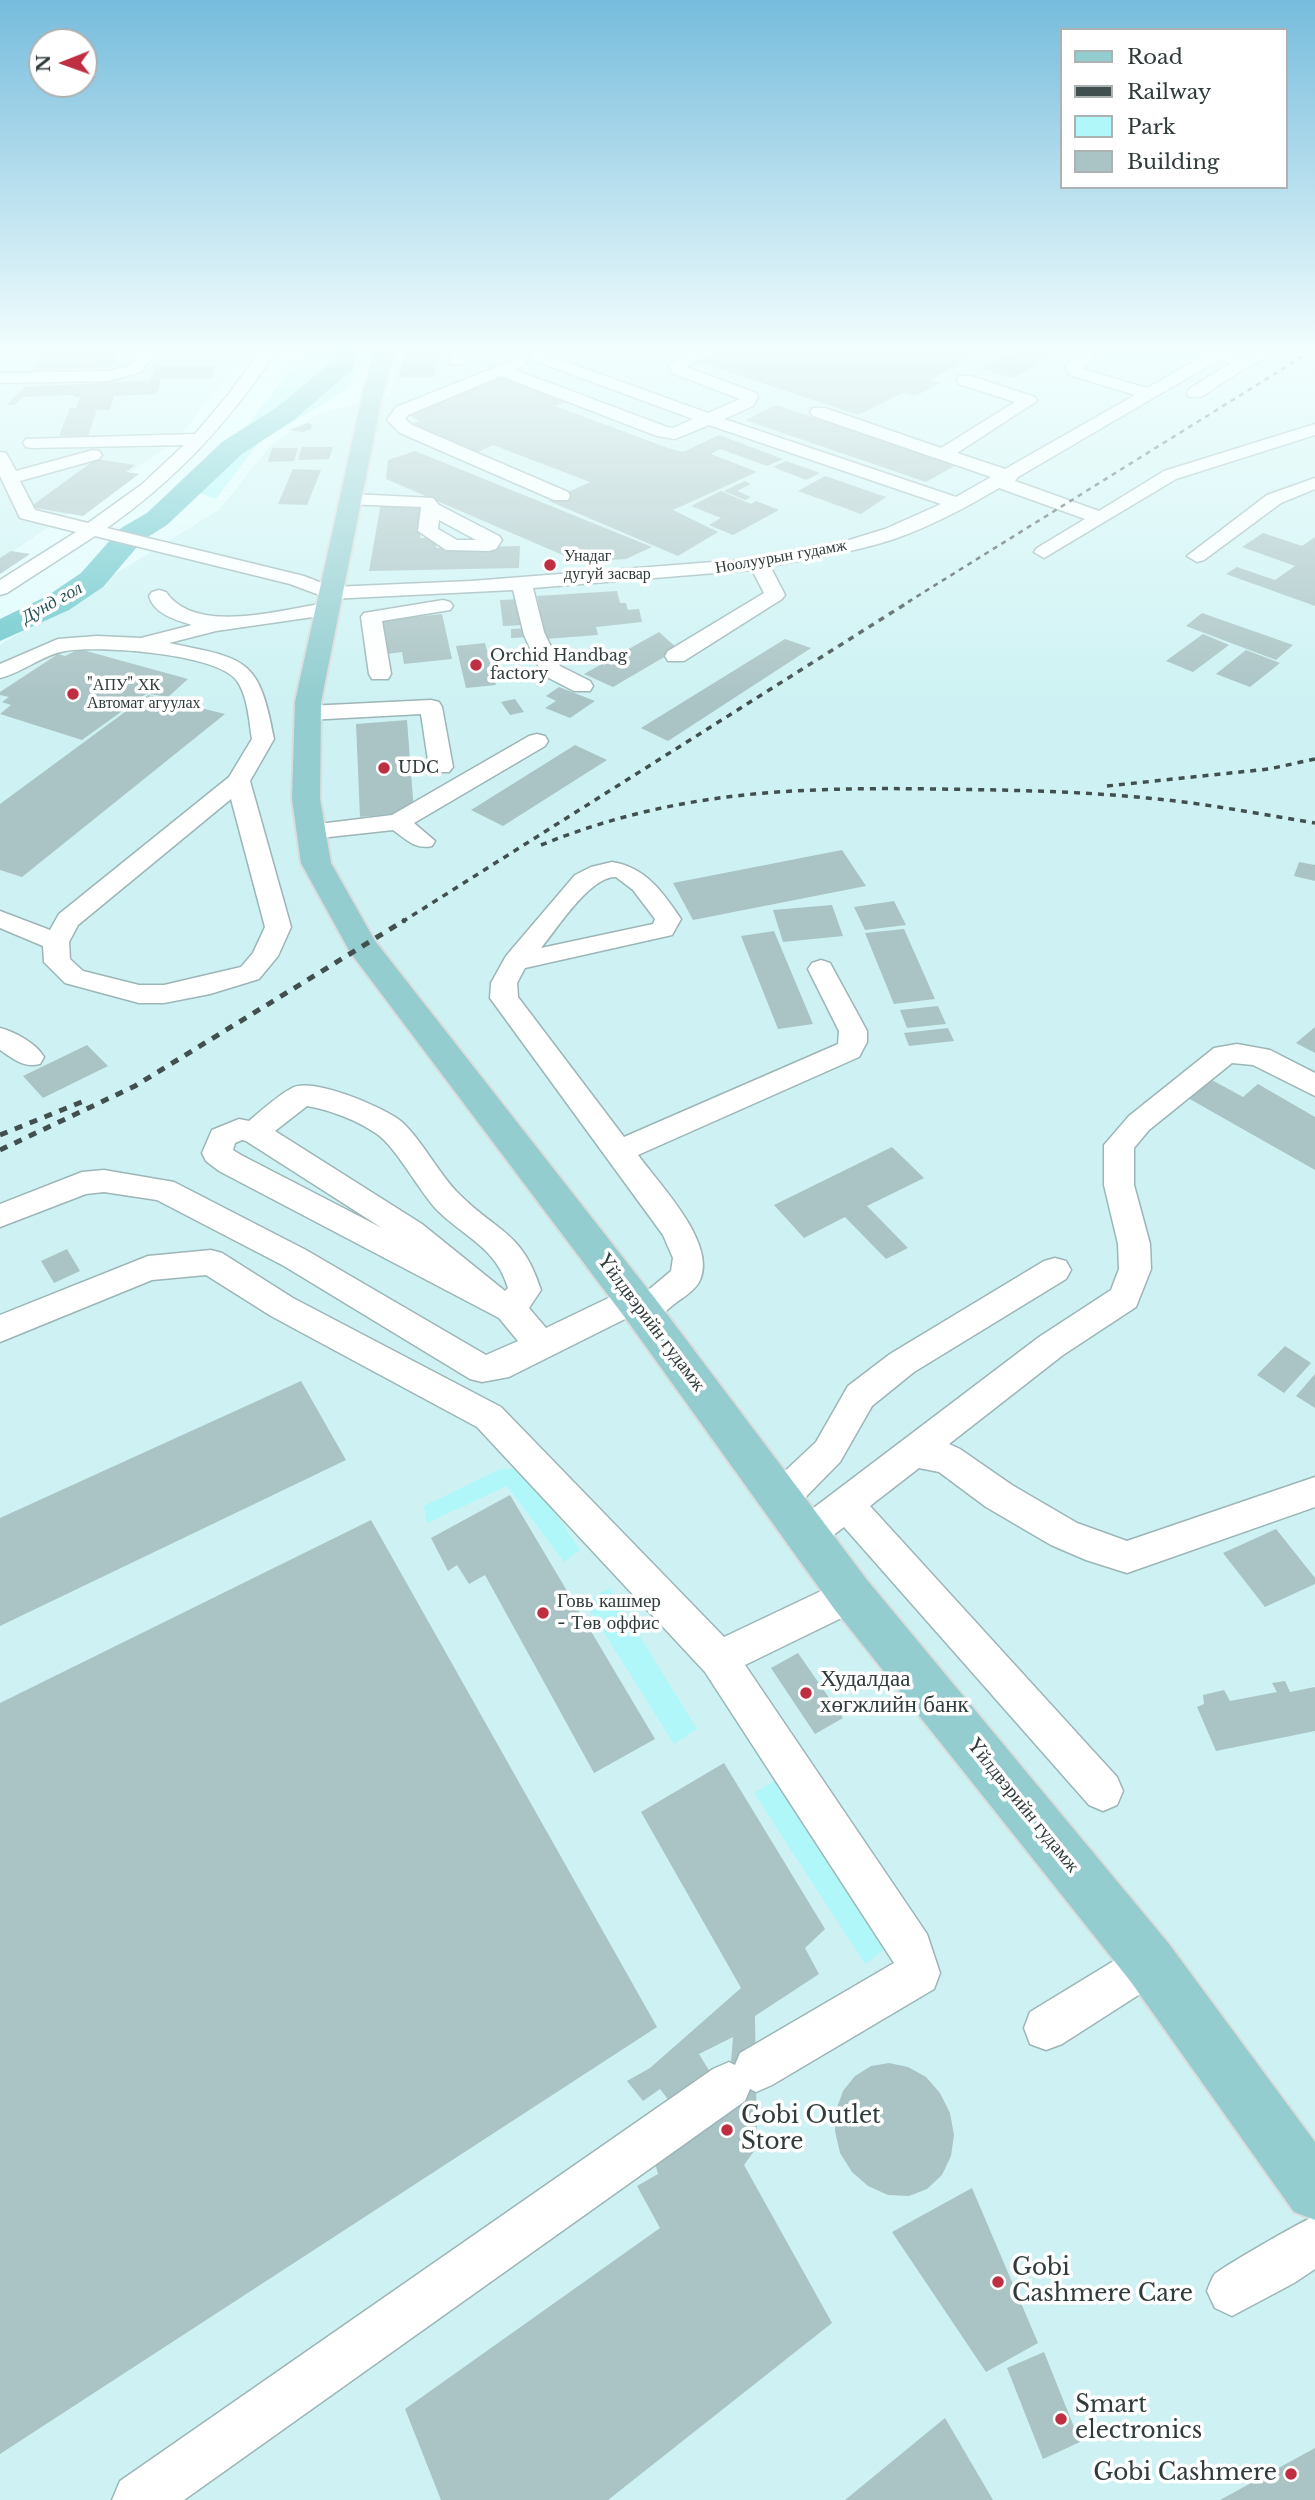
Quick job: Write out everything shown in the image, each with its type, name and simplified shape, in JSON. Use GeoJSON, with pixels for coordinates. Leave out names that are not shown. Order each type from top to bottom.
{"type":"FeatureCollection","features":[{"type":"Feature","properties":{"kind":"main road","name":"Yйлдвэрийн гудамж"},"geometry":{"type":"LineString","coordinates":[[358,467],[307,702],[306,799],[316,863],[361,946],[639,1306],[852,1595],[1150,1963],[1315,2191]]}},
{"type":"Feature","properties":{"kind":"street"},"geometry":{"type":"LineString","coordinates":[[5,467],[27,514],[305,582],[329,601]]}},
{"type":"Feature","properties":{"kind":"street"},"geometry":{"type":"LineString","coordinates":[[10,478],[49,467]]}},
{"type":"Feature","properties":{"kind":"street"},"geometry":{"type":"LineString","coordinates":[[0,589],[94,531],[172,467]]}},
{"type":"Feature","properties":{"kind":"street"},"geometry":{"type":"LineString","coordinates":[[493,467],[561,496]]}},
{"type":"Feature","properties":{"kind":"street"},"geometry":{"type":"LineString","coordinates":[[848,467],[958,504]]}},
{"type":"Feature","properties":{"kind":"street"},"geometry":{"type":"LineString","coordinates":[[975,467],[1099,517]]}},
{"type":"Feature","properties":{"kind":"street","name":"Ноолуурын гудамж"},"geometry":{"type":"LineString","coordinates":[[141,644],[329,601],[471,587],[670,573],[806,556],[892,533],[958,504],[1026,467]]}},
{"type":"Feature","properties":{"kind":"street"},"geometry":{"type":"LineString","coordinates":[[1044,552],[1170,475],[1196,467]]}},
{"type":"Feature","properties":{"kind":"street"},"geometry":{"type":"LineString","coordinates":[[1197,556],[1274,499],[1315,483]]}},
{"type":"Feature","properties":{"kind":"street"},"geometry":{"type":"LineString","coordinates":[[352,500],[420,501],[426,502],[432,509]]}},
{"type":"Feature","properties":{"kind":"street"},"geometry":{"type":"LineString","coordinates":[[676,656],[775,595],[758,563]]}},
{"type":"Feature","properties":{"kind":"street"},"geometry":{"type":"LineString","coordinates":[[522,583],[534,635],[538,638],[551,670],[582,686]]}},
{"type":"Feature","properties":{"kind":"street"},"geometry":{"type":"LineString","coordinates":[[380,674],[371,617],[441,607],[471,587]]}},
{"type":"Feature","properties":{"kind":"street"},"geometry":{"type":"LineString","coordinates":[[159,596],[160,601],[180,615],[216,625]]}},
{"type":"Feature","properties":{"kind":"street"},"geometry":{"type":"LineString","coordinates":[[0,672],[58,645],[97,642],[141,644],[215,660],[243,673],[255,695],[263,739],[238,781],[68,920],[55,942],[57,962],[74,978],[139,994],[164,994],[250,973],[265,956],[278,927],[238,781]]}},
{"type":"Feature","properties":{"kind":"street"},"geometry":{"type":"LineString","coordinates":[[308,713],[431,707],[441,767]]}},
{"type":"Feature","properties":{"kind":"street"},"geometry":{"type":"LineString","coordinates":[[311,832],[398,822],[537,741]]}},
{"type":"Feature","properties":{"kind":"street"},"geometry":{"type":"LineString","coordinates":[[398,822],[424,841]]}},
{"type":"Feature","properties":{"kind":"street"},"geometry":{"type":"LineString","coordinates":[[0,1216],[82,1183],[104,1181],[163,1190],[295,1258],[482,1369],[497,1367],[541,1345],[639,1306],[686,1277],[689,1258],[677,1230],[504,998],[504,983],[514,962],[584,880],[598,871],[612,868],[627,871],[668,919],[663,929],[652,933],[514,962]]}},
{"type":"Feature","properties":{"kind":"street"},"geometry":{"type":"LineString","coordinates":[[0,919],[55,942]]}},
{"type":"Feature","properties":{"kind":"street"},"geometry":{"type":"LineString","coordinates":[[618,1152],[849,1051],[853,1042],[853,1031],[821,969]]}},
{"type":"Feature","properties":{"kind":"street"},"geometry":{"type":"LineString","coordinates":[[0,1037],[30,1057]]}},
{"type":"Feature","properties":{"kind":"street"},"geometry":{"type":"LineString","coordinates":[[808,1533],[1051,1346],[1125,1298],[1135,1269],[1134,1244],[1119,1185],[1119,1145],[1139,1123],[1224,1055],[1238,1051],[1256,1053],[1315,1086]]}},
{"type":"Feature","properties":{"kind":"street"},"geometry":{"type":"LineString","coordinates":[[250,1172],[267,1140],[302,1095],[334,1101],[388,1127],[448,1202],[502,1246],[517,1265],[525,1290],[504,1306]]}},
{"type":"Feature","properties":{"kind":"street"},"geometry":{"type":"LineString","coordinates":[[504,1306],[230,1163],[218,1153],[222,1138],[239,1129],[267,1140],[389,1217],[470,1276],[504,1306],[541,1345]]}},
{"type":"Feature","properties":{"kind":"street"},"geometry":{"type":"LineString","coordinates":[[0,1329],[148,1268],[211,1262],[282,1307],[489,1417],[719,1659],[912,1949],[918,1973],[742,2077],[139,2500]]}},
{"type":"Feature","properties":{"kind":"street"},"geometry":{"type":"LineString","coordinates":[[782,1497],[828,1452],[860,1396],[902,1363],[1055,1270]]}},
{"type":"Feature","properties":{"kind":"street"},"geometry":{"type":"LineString","coordinates":[[915,1452],[948,1459],[999,1496],[1064,1534],[1127,1557],[1315,1492]]}},
{"type":"Feature","properties":{"kind":"street"},"geometry":{"type":"LineString","coordinates":[[846,1504],[1103,1791]]}},
{"type":"Feature","properties":{"kind":"street"},"geometry":{"type":"LineString","coordinates":[[719,1659],[852,1595]]}},
{"type":"Feature","properties":{"kind":"street"},"geometry":{"type":"LineString","coordinates":[[1046,2028],[1150,1963]]}},
{"type":"Feature","properties":{"kind":"street"},"geometry":{"type":"LineString","coordinates":[[1232,2291],[1277,2266],[1315,2240]]}},
{"type":"Feature","properties":{"kind":"shaded area"},"geometry":{"type":"Polygon","coordinates":[[[0,467],[138,467],[0,560],[0,467]]]}},
{"type":"Feature","properties":{"kind":"shaded area"},"geometry":{"type":"Polygon","coordinates":[[[253,467],[1315,467],[1315,2500],[0,2500],[0,645],[220,509],[253,467]]]}},
{"type":"Feature","properties":{"kind":"green space"},"geometry":{"type":"Polygon","coordinates":[[[219,467],[240,467],[216,499],[199,493],[219,467]]]}},
{"type":"Feature","properties":{"kind":"green space"},"geometry":{"type":"Polygon","coordinates":[[[500,1469],[526,1469],[580,1550],[564,1562],[507,1486],[427,1523],[424,1506],[500,1469]]]}},
{"type":"Feature","properties":{"kind":"green space"},"geometry":{"type":"Polygon","coordinates":[[[610,1588],[697,1729],[674,1744],[584,1601],[610,1588]]]}},
{"type":"Feature","properties":{"kind":"green space"},"geometry":{"type":"Polygon","coordinates":[[[781,1777],[889,1946],[865,1964],[754,1793],[781,1777]]]}},
{"type":"Feature","properties":{"kind":"building"},"geometry":{"type":"Polygon","coordinates":[[[85,467],[133,467],[126,472],[139,474],[83,516],[30,507],[85,467]]]}},
{"type":"Feature","properties":{"kind":"building"},"geometry":{"type":"Polygon","coordinates":[[[387,467],[454,467],[652,547],[626,559],[579,562],[386,479],[387,467]]]}},
{"type":"Feature","properties":{"kind":"building"},"geometry":{"type":"Polygon","coordinates":[[[550,467],[743,467],[757,472],[673,510],[718,532],[678,556],[549,501],[590,482],[550,467]]]}},
{"type":"Feature","properties":{"kind":"building"},"geometry":{"type":"Polygon","coordinates":[[[773,467],[802,467],[820,473],[806,480],[773,467]]]}},
{"type":"Feature","properties":{"kind":"building"},"geometry":{"type":"Polygon","coordinates":[[[881,467],[953,467],[926,482],[881,467]]]}},
{"type":"Feature","properties":{"kind":"building"},"geometry":{"type":"Polygon","coordinates":[[[293,469],[321,470],[307,505],[278,504],[293,469]]]}},
{"type":"Feature","properties":{"kind":"building"},"geometry":{"type":"Polygon","coordinates":[[[825,476],[886,497],[861,514],[798,491],[825,476]]]}},
{"type":"Feature","properties":{"kind":"building"},"geometry":{"type":"Polygon","coordinates":[[[745,481],[751,484],[737,491],[751,497],[745,500],[724,491],[745,481]]]}},
{"type":"Feature","properties":{"kind":"building"},"geometry":{"type":"Polygon","coordinates":[[[721,491],[751,504],[756,501],[779,510],[733,535],[709,525],[721,518],[691,506],[721,491]]]}},
{"type":"Feature","properties":{"kind":"building"},"geometry":{"type":"Polygon","coordinates":[[[425,502],[420,538],[437,538],[436,548],[520,546],[519,568],[369,571],[381,503],[425,502]]]}},
{"type":"Feature","properties":{"kind":"building"},"geometry":{"type":"Polygon","coordinates":[[[1263,533],[1302,546],[1315,537],[1315,606],[1226,574],[1237,567],[1275,580],[1295,566],[1242,547],[1263,533]]]}},
{"type":"Feature","properties":{"kind":"building"},"geometry":{"type":"Polygon","coordinates":[[[11,551],[30,554],[0,574],[0,558],[11,551]]]}},
{"type":"Feature","properties":{"kind":"building"},"geometry":{"type":"Polygon","coordinates":[[[617,591],[620,603],[626,603],[628,610],[639,609],[642,622],[596,627],[598,635],[545,639],[537,596],[617,591]]]}},
{"type":"Feature","properties":{"kind":"building"},"geometry":{"type":"Polygon","coordinates":[[[521,599],[525,625],[503,626],[500,600],[521,599]]]}},
{"type":"Feature","properties":{"kind":"building"},"geometry":{"type":"Polygon","coordinates":[[[1202,613],[1293,645],[1276,660],[1186,626],[1202,613]]]}},
{"type":"Feature","properties":{"kind":"building"},"geometry":{"type":"Polygon","coordinates":[[[442,614],[452,659],[404,664],[402,652],[380,655],[374,621],[442,614]]]}},
{"type":"Feature","properties":{"kind":"building"},"geometry":{"type":"Polygon","coordinates":[[[529,628],[529,637],[511,638],[511,629],[529,628]]]}},
{"type":"Feature","properties":{"kind":"building"},"geometry":{"type":"Polygon","coordinates":[[[659,632],[678,649],[613,687],[584,674],[659,632]]]}},
{"type":"Feature","properties":{"kind":"building"},"geometry":{"type":"Polygon","coordinates":[[[1203,634],[1229,645],[1193,672],[1166,661],[1203,634]]]}},
{"type":"Feature","properties":{"kind":"building"},"geometry":{"type":"Polygon","coordinates":[[[785,639],[811,648],[668,741],[641,728],[785,639]]]}},
{"type":"Feature","properties":{"kind":"building","name":"Orchid Handbag factory"},"geometry":{"type":"Polygon","coordinates":[[[485,643],[496,685],[466,688],[456,646],[485,643]]]}},
{"type":"Feature","properties":{"kind":"building","name":"\"АПУ\" ХК Автомат агуулах"},"geometry":{"type":"Polygon","coordinates":[[[79,649],[188,679],[168,697],[142,693],[146,694],[82,740],[0,714],[11,705],[2,702],[9,697],[0,695],[0,692],[58,654],[65,656],[79,649]]]}},
{"type":"Feature","properties":{"kind":"building"},"geometry":{"type":"Polygon","coordinates":[[[1246,650],[1280,663],[1250,687],[1216,674],[1246,650]]]}},
{"type":"Feature","properties":{"kind":"building"},"geometry":{"type":"Polygon","coordinates":[[[559,687],[595,701],[570,718],[545,708],[556,701],[546,696],[559,687]]]}},
{"type":"Feature","properties":{"kind":"building"},"geometry":{"type":"Polygon","coordinates":[[[148,695],[225,714],[22,877],[0,870],[0,804],[148,695]]]}},
{"type":"Feature","properties":{"kind":"building"},"geometry":{"type":"Polygon","coordinates":[[[515,699],[524,712],[510,715],[501,702],[515,699]]]}},
{"type":"Feature","properties":{"kind":"building","name":"UDC"},"geometry":{"type":"Polygon","coordinates":[[[407,720],[414,812],[360,817],[356,724],[407,720]]]}},
{"type":"Feature","properties":{"kind":"building"},"geometry":{"type":"Polygon","coordinates":[[[575,745],[607,760],[503,826],[471,810],[575,745]]]}},
{"type":"Feature","properties":{"kind":"building"},"geometry":{"type":"Polygon","coordinates":[[[842,850],[866,886],[693,920],[673,883],[842,850]]]}},
{"type":"Feature","properties":{"kind":"building"},"geometry":{"type":"Polygon","coordinates":[[[1299,862],[1315,865],[1315,881],[1294,876],[1299,862]]]}},
{"type":"Feature","properties":{"kind":"building"},"geometry":{"type":"Polygon","coordinates":[[[894,901],[906,925],[865,930],[854,907],[894,901]]]}},
{"type":"Feature","properties":{"kind":"building"},"geometry":{"type":"Polygon","coordinates":[[[832,905],[843,936],[783,942],[773,910],[832,905]]]}},
{"type":"Feature","properties":{"kind":"building"},"geometry":{"type":"Polygon","coordinates":[[[904,929],[935,999],[894,1004],[865,933],[904,929]]]}},
{"type":"Feature","properties":{"kind":"building"},"geometry":{"type":"Polygon","coordinates":[[[774,931],[813,1024],[778,1029],[741,936],[774,931]]]}},
{"type":"Feature","properties":{"kind":"building"},"geometry":{"type":"Polygon","coordinates":[[[938,1006],[946,1024],[907,1028],[900,1010],[938,1006]]]}},
{"type":"Feature","properties":{"kind":"building"},"geometry":{"type":"Polygon","coordinates":[[[1315,1027],[1315,1053],[1296,1043],[1315,1027]]]}},
{"type":"Feature","properties":{"kind":"building"},"geometry":{"type":"Polygon","coordinates":[[[948,1028],[954,1041],[909,1046],[904,1033],[948,1028]]]}},
{"type":"Feature","properties":{"kind":"building"},"geometry":{"type":"Polygon","coordinates":[[[87,1045],[108,1066],[43,1098],[23,1076],[87,1045]]]}},
{"type":"Feature","properties":{"kind":"building"},"geometry":{"type":"Polygon","coordinates":[[[1210,1079],[1243,1097],[1258,1084],[1315,1117],[1315,1170],[1188,1098],[1210,1079]]]}},
{"type":"Feature","properties":{"kind":"building"},"geometry":{"type":"Polygon","coordinates":[[[892,1147],[924,1178],[867,1206],[908,1248],[886,1259],[845,1217],[804,1238],[774,1205],[892,1147]]]}},
{"type":"Feature","properties":{"kind":"building"},"geometry":{"type":"Polygon","coordinates":[[[67,1249],[80,1271],[54,1283],[41,1261],[67,1249]]]}},
{"type":"Feature","properties":{"kind":"building"},"geometry":{"type":"Polygon","coordinates":[[[1285,1346],[1311,1363],[1284,1393],[1257,1375],[1285,1346]]]}},
{"type":"Feature","properties":{"kind":"building"},"geometry":{"type":"Polygon","coordinates":[[[1315,1374],[1315,1408],[1296,1396],[1315,1374]]]}},
{"type":"Feature","properties":{"kind":"building"},"geometry":{"type":"Polygon","coordinates":[[[301,1381],[346,1460],[0,1626],[0,1518],[301,1381]]]}},
{"type":"Feature","properties":{"kind":"building","name":"Говь кашмер - Төв оффис"},"geometry":{"type":"Polygon","coordinates":[[[510,1495],[655,1739],[594,1773],[485,1575],[469,1584],[457,1565],[448,1571],[431,1538],[510,1495]]]}},
{"type":"Feature","properties":{"kind":"building"},"geometry":{"type":"Polygon","coordinates":[[[371,1520],[657,2027],[0,2454],[0,1703],[371,1520]]]}},
{"type":"Feature","properties":{"kind":"building"},"geometry":{"type":"Polygon","coordinates":[[[1276,1529],[1315,1578],[1315,1584],[1265,1607],[1223,1553],[1276,1529]]]}},
{"type":"Feature","properties":{"kind":"building","name":"Худалдаа хөгжлийн банк"},"geometry":{"type":"Polygon","coordinates":[[[798,1653],[843,1718],[815,1734],[771,1668],[798,1653]]]}},
{"type":"Feature","properties":{"kind":"building"},"geometry":{"type":"Polygon","coordinates":[[[1285,1681],[1290,1692],[1315,1687],[1315,1731],[1216,1751],[1197,1707],[1204,1704],[1203,1695],[1224,1690],[1230,1701],[1277,1692],[1272,1683],[1285,1681]]]}},
{"type":"Feature","properties":{"kind":"building","name":"Gobi Outlet Store"},"geometry":{"type":"Polygon","coordinates":[[[724,1763],[825,1929],[805,1948],[819,1974],[755,2016],[757,2147],[744,2165],[832,2323],[608,2500],[441,2500],[405,2409],[660,2228],[637,2186],[658,2174],[653,2156],[727,2113],[733,2037],[699,2054],[713,2077],[677,2111],[660,2089],[643,2101],[627,2081],[650,2068],[741,1988],[641,1812],[724,1763]]]}},
{"type":"Feature","properties":{"kind":"building"},"geometry":{"type":"Polygon","coordinates":[[[889,2063],[908,2067],[926,2077],[940,2093],[950,2113],[954,2135],[951,2156],[942,2175],[927,2189],[909,2196],[888,2195],[868,2186],[852,2172],[840,2153],[835,2131],[836,2110],[843,2091],[855,2076],[871,2066],[889,2063]]]}},
{"type":"Feature","properties":{"kind":"building"},"geometry":{"type":"Polygon","coordinates":[[[972,2188],[1038,2343],[986,2372],[892,2232],[972,2188]]]}},
{"type":"Feature","properties":{"kind":"building"},"geometry":{"type":"Polygon","coordinates":[[[1044,2352],[1080,2442],[1043,2459],[1007,2368],[1044,2352]]]}},
{"type":"Feature","properties":{"kind":"building"},"geometry":{"type":"Polygon","coordinates":[[[945,2418],[993,2500],[845,2500],[945,2418]]]}},
{"type":"Feature","properties":{"kind":"building","name":"Gobi Cashmere"},"geometry":{"type":"Polygon","coordinates":[[[1315,2448],[1315,2500],[1220,2500],[1315,2448]]]}},
{"type":"Feature","properties":{"kind":"waterway","name":"Дунд гол"},"geometry":{"type":"LineString","coordinates":[[0,631],[58,603],[92,580],[132,534],[157,519],[212,467]]}},
{"type":"Feature","properties":{"kind":"railway"},"geometry":{"type":"LineString","coordinates":[[908,602],[1126,467]]}},
{"type":"Feature","properties":{"kind":"railway"},"geometry":{"type":"LineString","coordinates":[[402,922],[910,601]]}},
{"type":"Feature","properties":{"kind":"railway"},"geometry":{"type":"LineString","coordinates":[[1107,786],[1269,769],[1315,759]]}},
{"type":"Feature","properties":{"kind":"railway"},"geometry":{"type":"LineString","coordinates":[[541,845],[639,813],[687,803],[735,796],[833,789],[963,789],[1094,794],[1189,803],[1315,823]]}},
{"type":"Feature","properties":{"kind":"railway"},"geometry":{"type":"LineString","coordinates":[[0,1150],[135,1086],[405,920]]}},
{"type":"Feature","properties":{"kind":"railway"},"geometry":{"type":"LineString","coordinates":[[0,1135],[84,1101]]}},
{"type":"Feature","properties":{"kind":"place","name":"Унадаг дугуй засвар"},"geometry":{"type":"Point","coordinates":[550,565]}},
{"type":"Feature","properties":{"kind":"place","name":"Orchid Handbag factory"},"geometry":{"type":"Point","coordinates":[476,665]}},
{"type":"Feature","properties":{"kind":"place","name":"\"АПУ\" ХК Автомат агуулах"},"geometry":{"type":"Point","coordinates":[73,694]}},
{"type":"Feature","properties":{"kind":"place","name":"UDC"},"geometry":{"type":"Point","coordinates":[384,768]}},
{"type":"Feature","properties":{"kind":"place","name":"Говь кашмер - Төв оффис"},"geometry":{"type":"Point","coordinates":[543,1613]}},
{"type":"Feature","properties":{"kind":"place","name":"Худалдаа хөгжлийн банк"},"geometry":{"type":"Point","coordinates":[806,1693]}},
{"type":"Feature","properties":{"kind":"place","name":"Gobi Outlet Store"},"geometry":{"type":"Point","coordinates":[727,2130]}},
{"type":"Feature","properties":{"kind":"place","name":"Gobi Cashmere Care"},"geometry":{"type":"Point","coordinates":[998,2282]}},
{"type":"Feature","properties":{"kind":"place","name":"Smart electronics"},"geometry":{"type":"Point","coordinates":[1061,2419]}},
{"type":"Feature","properties":{"kind":"place","name":"Gobi Cashmere"},"geometry":{"type":"Point","coordinates":[1291,2474]}}]}
